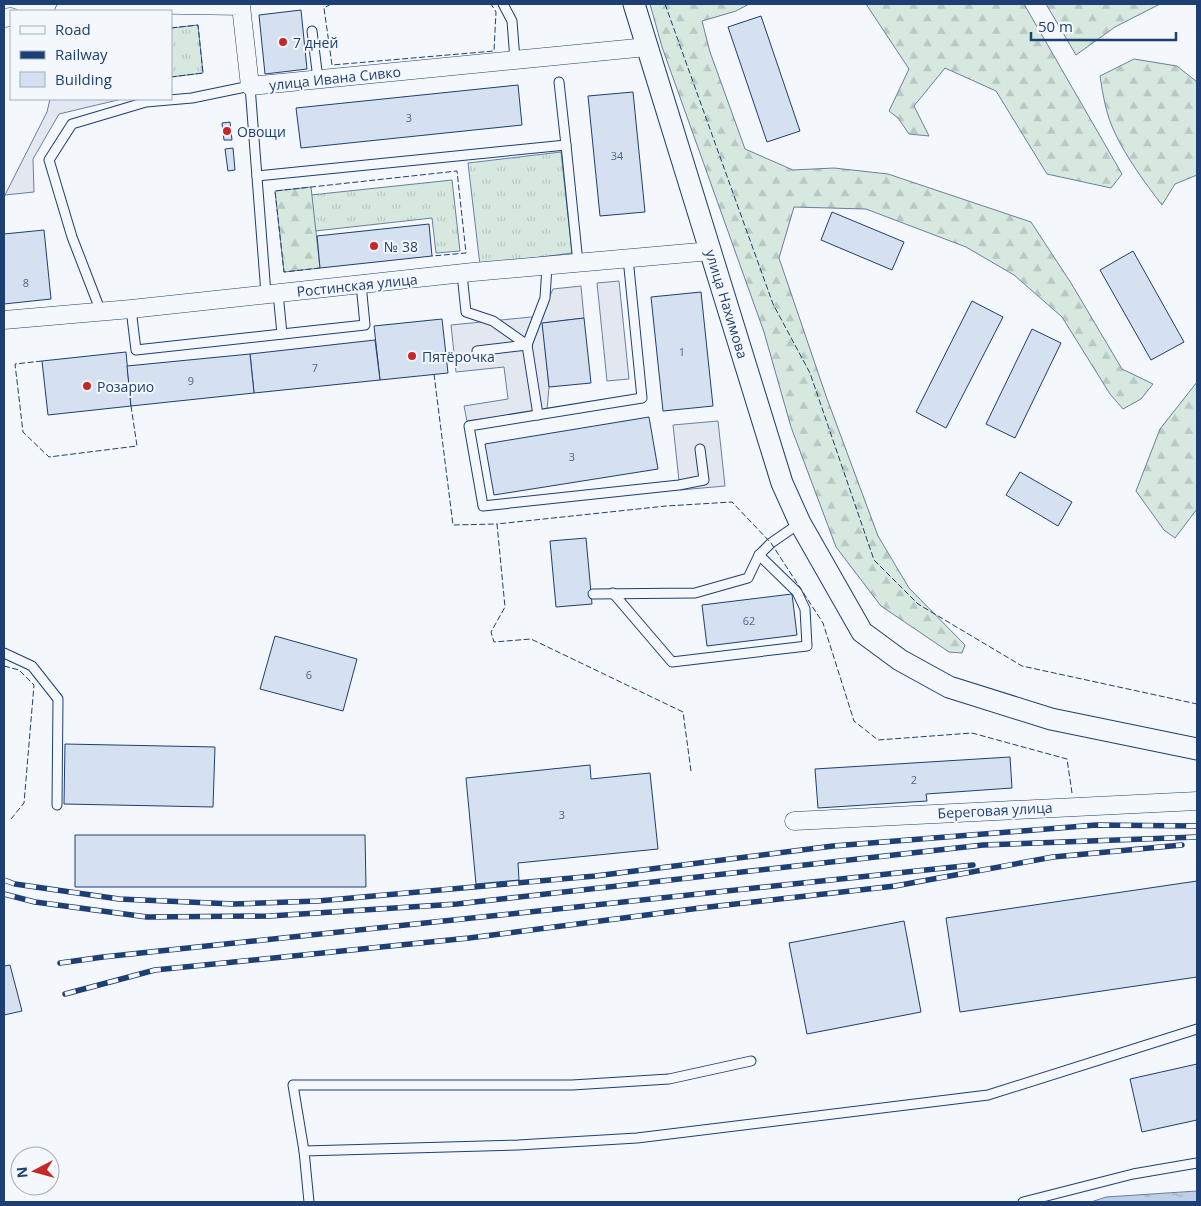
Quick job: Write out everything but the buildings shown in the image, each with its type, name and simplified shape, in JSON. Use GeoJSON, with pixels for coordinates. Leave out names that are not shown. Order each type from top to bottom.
{"type":"FeatureCollection","features":[{"type":"Feature","properties":{"kind":"street","name":"улица Ивана Сивко"},"geometry":{"type":"LineString","coordinates":[[73,10],[124,4],[241,6],[250,86],[647,47]]}},
{"type":"Feature","properties":{"kind":"street","name":"улица Нахимова"},"geometry":{"type":"LineString","coordinates":[[634,4],[782,483],[800,523],[862,632],[900,660],[949,687],[1051,719],[1197,749]]}},
{"type":"Feature","properties":{"kind":"street","name":"Ростинская улица"},"geometry":{"type":"LineString","coordinates":[[4,320],[711,251]]}},
{"type":"Feature","properties":{"kind":"street","name":"Береговая улица"},"geometry":{"type":"LineString","coordinates":[[794,821],[1197,801]]}},
{"type":"Feature","properties":{"kind":"lane"},"geometry":{"type":"LineString","coordinates":[[503,4],[512,21],[515,60]]}},
{"type":"Feature","properties":{"kind":"lane"},"geometry":{"type":"LineString","coordinates":[[312,31],[318,79]]}},
{"type":"Feature","properties":{"kind":"lane"},"geometry":{"type":"LineString","coordinates":[[559,82],[578,263]]}},
{"type":"Feature","properties":{"kind":"lane"},"geometry":{"type":"LineString","coordinates":[[172,100],[192,98],[250,86],[257,176],[272,294],[282,334]]}},
{"type":"Feature","properties":{"kind":"lane"},"geometry":{"type":"LineString","coordinates":[[101,312],[72,237],[49,160],[72,124],[146,102],[169,100]]}},
{"type":"Feature","properties":{"kind":"lane"},"geometry":{"type":"LineString","coordinates":[[257,176],[566,146]]}},
{"type":"Feature","properties":{"kind":"lane"},"geometry":{"type":"LineString","coordinates":[[628,258],[642,398],[469,426],[483,506],[679,485],[704,480],[700,449]]}},
{"type":"Feature","properties":{"kind":"lane"},"geometry":{"type":"LineString","coordinates":[[538,415],[527,345],[545,298],[547,266]]}},
{"type":"Feature","properties":{"kind":"lane"},"geometry":{"type":"LineString","coordinates":[[462,274],[466,312],[493,321],[527,345]]}},
{"type":"Feature","properties":{"kind":"lane"},"geometry":{"type":"LineString","coordinates":[[131,309],[136,350],[365,325],[361,284]]}},
{"type":"Feature","properties":{"kind":"lane"},"geometry":{"type":"LineString","coordinates":[[477,351],[527,345]]}},
{"type":"Feature","properties":{"kind":"lane"},"geometry":{"type":"LineString","coordinates":[[593,594],[695,593],[748,578],[759,555],[771,542],[800,523]]}},
{"type":"Feature","properties":{"kind":"lane"},"geometry":{"type":"LineString","coordinates":[[613,593],[672,662],[807,646],[805,609],[797,592],[759,555]]}},
{"type":"Feature","properties":{"kind":"lane"},"geometry":{"type":"LineString","coordinates":[[4,654],[32,666],[58,699],[57,805]]}},
{"type":"Feature","properties":{"kind":"lane"},"geometry":{"type":"LineString","coordinates":[[304,1151],[518,1145],[637,1138],[988,1095],[1197,1029]]}},
{"type":"Feature","properties":{"kind":"lane"},"geometry":{"type":"LineString","coordinates":[[309,1202],[304,1151],[293,1085],[572,1085],[670,1079],[751,1061]]}},
{"type":"Feature","properties":{"kind":"lane"},"geometry":{"type":"LineString","coordinates":[[1023,1202],[1133,1174],[1197,1164]]}},
{"type":"Feature","properties":{"kind":"green space"},"geometry":{"type":"Polygon","coordinates":[[[650,4],[749,4],[736,11],[702,21],[710,52],[745,149],[793,170],[834,168],[888,174],[1031,222],[1071,283],[1122,369],[1153,384],[1141,399],[1123,409],[1110,394],[1062,317],[1014,275],[966,247],[866,209],[794,207],[779,258],[826,396],[878,536],[909,588],[965,645],[962,653],[949,652],[881,606],[836,547],[791,427],[764,332],[662,47],[650,4]]]}},
{"type":"Feature","properties":{"kind":"green space"},"geometry":{"type":"Polygon","coordinates":[[[866,4],[1024,4],[1122,174],[1111,188],[1047,174],[996,91],[945,68],[914,106],[929,136],[909,134],[898,118],[889,111],[909,69],[866,4]]]}},
{"type":"Feature","properties":{"kind":"green space"},"geometry":{"type":"Polygon","coordinates":[[[1046,4],[1160,4],[1115,27],[1076,55],[1046,4]]]}},
{"type":"Feature","properties":{"kind":"green space"},"geometry":{"type":"Polygon","coordinates":[[[198,25],[203,73],[172,77],[172,28],[198,25]]]}},
{"type":"Feature","properties":{"kind":"green space"},"geometry":{"type":"Polygon","coordinates":[[[1134,59],[1177,66],[1197,82],[1197,175],[1175,184],[1162,205],[1136,170],[1119,142],[1109,119],[1104,98],[1100,76],[1134,59]]]}},
{"type":"Feature","properties":{"kind":"green space"},"geometry":{"type":"Polygon","coordinates":[[[561,152],[572,253],[480,265],[468,163],[561,152]]]}},
{"type":"Feature","properties":{"kind":"green space"},"geometry":{"type":"Polygon","coordinates":[[[452,180],[460,251],[436,253],[432,218],[315,231],[311,195],[452,180]]]}},
{"type":"Feature","properties":{"kind":"green space"},"geometry":{"type":"Polygon","coordinates":[[[311,187],[320,268],[284,272],[275,191],[311,187]]]}},
{"type":"Feature","properties":{"kind":"green space"},"geometry":{"type":"Polygon","coordinates":[[[1197,382],[1197,509],[1175,538],[1164,530],[1136,491],[1160,429],[1197,382]]]}},
{"type":"Feature","properties":{"kind":"shaded area"},"geometry":{"type":"Polygon","coordinates":[[[50,100],[118,100],[59,114],[33,159],[34,192],[5,195],[47,112],[50,100]]]}},
{"type":"Feature","properties":{"kind":"shaded area"},"geometry":{"type":"Polygon","coordinates":[[[619,281],[629,379],[607,381],[597,283],[619,281]]]}},
{"type":"Feature","properties":{"kind":"shaded area"},"geometry":{"type":"Polygon","coordinates":[[[581,286],[584,318],[543,323],[549,387],[547,410],[467,421],[464,406],[508,399],[504,367],[456,372],[451,325],[541,316],[553,289],[581,286]]]}},
{"type":"Feature","properties":{"kind":"shaded area"},"geometry":{"type":"Polygon","coordinates":[[[718,421],[725,486],[680,490],[673,425],[718,421]]]}},
{"type":"Feature","properties":{"kind":"water"},"geometry":{"type":"Polygon","coordinates":[[[1197,1191],[1197,1202],[1091,1202],[1106,1197],[1197,1191]]]}},
{"type":"Feature","properties":{"kind":"railway"},"geometry":{"type":"LineString","coordinates":[[4,880],[15,884],[119,899],[234,904],[318,901],[595,876],[833,846],[1096,825],[1197,826]]}},
{"type":"Feature","properties":{"kind":"railway"},"geometry":{"type":"LineString","coordinates":[[4,894],[35,902],[147,917],[270,916],[457,904],[983,845],[1197,837]]}},
{"type":"Feature","properties":{"kind":"railway"},"geometry":{"type":"LineString","coordinates":[[65,994],[155,970],[469,938],[700,908],[895,886],[1053,857],[1182,845]]}},
{"type":"Feature","properties":{"kind":"railway"},"geometry":{"type":"LineString","coordinates":[[60,963],[973,865]]}},
{"type":"Feature","properties":{"kind":"fence"},"geometry":{"type":"LineString","coordinates":[[331,4],[324,8],[332,65],[494,51],[496,12],[491,4]]}},
{"type":"Feature","properties":{"kind":"fence"},"geometry":{"type":"LineString","coordinates":[[665,4],[773,304],[810,373],[874,560],[918,604],[1022,666],[1197,704]]}},
{"type":"Feature","properties":{"kind":"fence"},"geometry":{"type":"LineString","coordinates":[[172,28],[198,25],[203,73],[172,77]]}},
{"type":"Feature","properties":{"kind":"fence"},"geometry":{"type":"LineString","coordinates":[[320,268],[284,272],[275,191],[457,171],[466,253],[432,256]]}},
{"type":"Feature","properties":{"kind":"fence"},"geometry":{"type":"LineString","coordinates":[[42,361],[15,364],[23,432],[49,457],[137,446],[131,406]]}},
{"type":"Feature","properties":{"kind":"fence"},"geometry":{"type":"LineString","coordinates":[[434,374],[453,525],[497,524]]}},
{"type":"Feature","properties":{"kind":"fence"},"geometry":{"type":"LineString","coordinates":[[691,771],[683,712],[531,639],[494,642],[491,632],[505,607],[497,524],[666,506],[732,502],[771,543],[823,623],[854,721],[878,740],[972,733],[1067,759],[1072,793]]}},
{"type":"Feature","properties":{"kind":"fence"},"geometry":{"type":"LineString","coordinates":[[4,666],[19,670],[34,685],[24,803],[11,819]]}},
{"type":"Feature","properties":{"kind":"place","name":"7 дней"},"geometry":{"type":"Point","coordinates":[283,42]}},
{"type":"Feature","properties":{"kind":"place","name":"Овощи"},"geometry":{"type":"Point","coordinates":[227,131]}},
{"type":"Feature","properties":{"kind":"place","name":"№ 38"},"geometry":{"type":"Point","coordinates":[374,246]}},
{"type":"Feature","properties":{"kind":"place","name":"Пятёрочка"},"geometry":{"type":"Point","coordinates":[412,356]}},
{"type":"Feature","properties":{"kind":"place","name":"Розарио"},"geometry":{"type":"Point","coordinates":[87,386]}}]}
